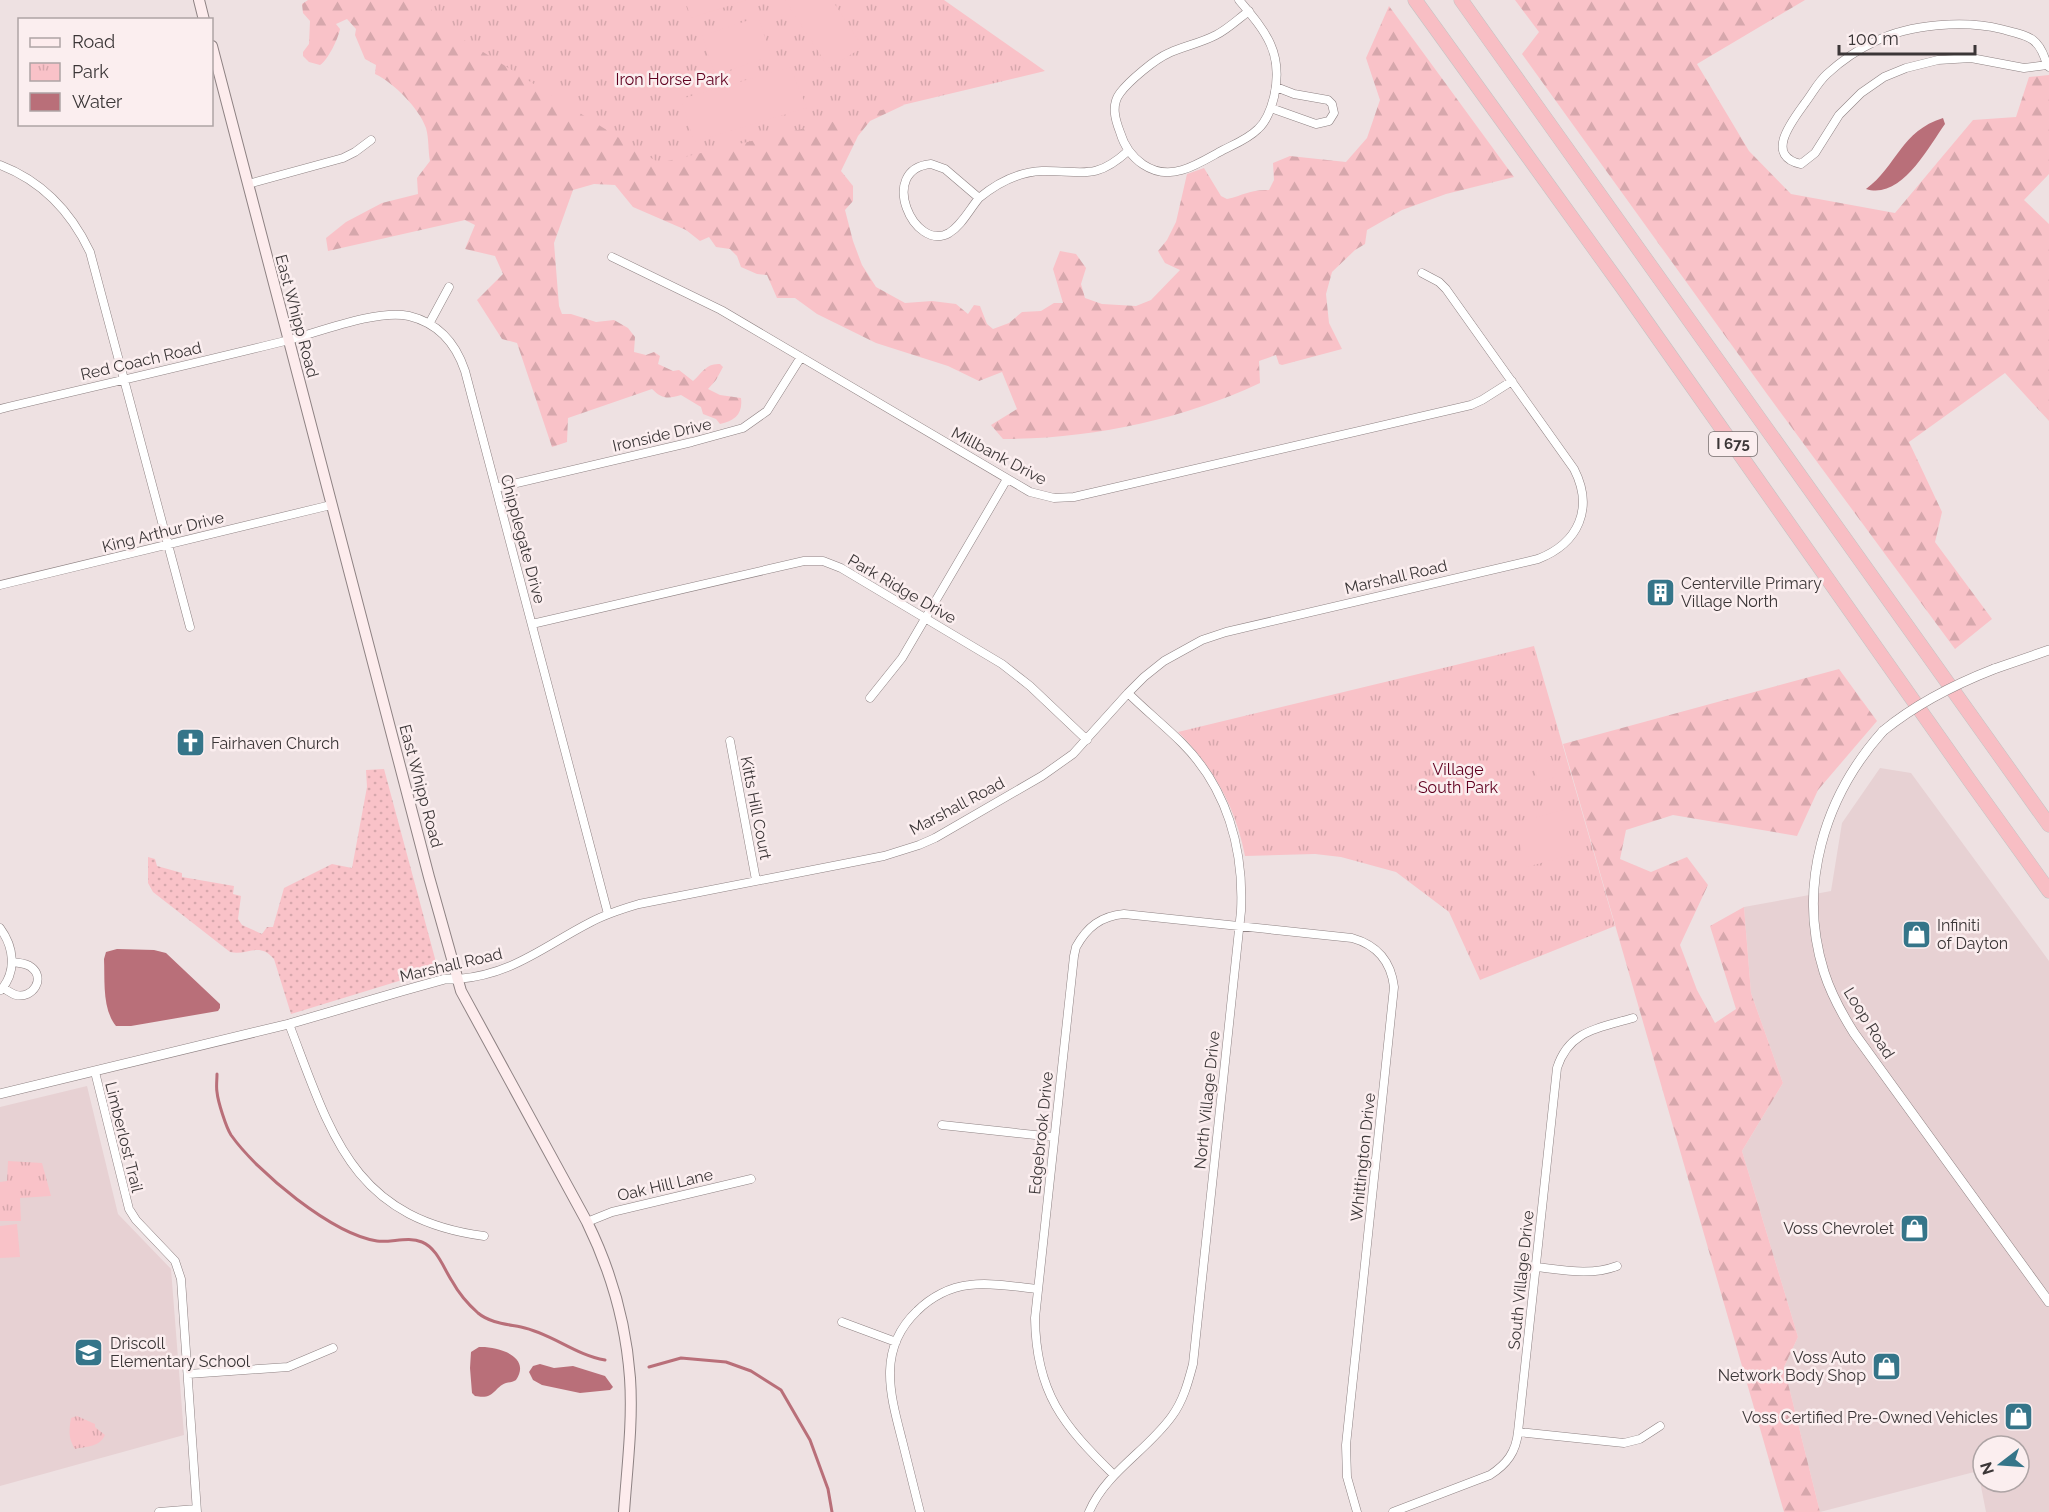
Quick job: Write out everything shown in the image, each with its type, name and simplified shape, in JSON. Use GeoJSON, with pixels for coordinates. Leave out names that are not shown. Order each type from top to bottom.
{"type":"FeatureCollection","features":[{"type":"Feature","properties":{"kind":"highway","name":"I 675"},"geometry":{"type":"LineString","coordinates":[[1415,0],[2049,891]]}},
{"type":"Feature","properties":{"kind":"highway","name":"I 675"},"geometry":{"type":"LineString","coordinates":[[1461,0],[2049,825]]}},
{"type":"Feature","properties":{"kind":"main road"},"geometry":{"type":"LineString","coordinates":[[199,0],[204,18]]}},
{"type":"Feature","properties":{"kind":"main road","name":"East Whipp Road"},"geometry":{"type":"LineString","coordinates":[[213,50],[429,877],[461,991],[587,1222],[611,1280],[627,1351],[631,1404],[624,1512]]}},
{"type":"Feature","properties":{"kind":"street"},"geometry":{"type":"LineString","coordinates":[[1239,0],[1249,11],[1266,33],[1273,46],[1276,60],[1276,87],[1267,118],[1253,134],[1180,171],[1162,172],[1141,164],[1128,151],[1121,137],[1115,114],[1116,100],[1121,92],[1163,56],[1216,35],[1249,11]]}},
{"type":"Feature","properties":{"kind":"street"},"geometry":{"type":"LineString","coordinates":[[1944,25],[1982,25],[2031,37],[2040,45],[2048,66],[2024,68],[1971,58],[1938,60],[1906,68],[1884,77],[1861,93],[1839,115],[1815,153],[1801,164],[1791,162],[1785,155],[1783,147],[1785,132],[1825,76],[1877,40],[1944,25]]}},
{"type":"Feature","properties":{"kind":"street"},"geometry":{"type":"LineString","coordinates":[[1271,108],[1319,124],[1329,122],[1334,113],[1332,104],[1328,100],[1294,94],[1276,87]]}},
{"type":"Feature","properties":{"kind":"street"},"geometry":{"type":"LineString","coordinates":[[248,184],[343,158],[356,152],[371,140]]}},
{"type":"Feature","properties":{"kind":"street"},"geometry":{"type":"LineString","coordinates":[[980,198],[945,169],[931,164],[913,169],[904,181],[906,205],[916,226],[927,234],[936,236],[949,233],[980,198],[1000,183],[1015,176],[1040,171],[1091,173],[1108,167],[1128,151]]}},
{"type":"Feature","properties":{"kind":"street"},"geometry":{"type":"LineString","coordinates":[[0,165],[26,177],[54,198],[82,236],[95,268],[190,627]]}},
{"type":"Feature","properties":{"kind":"street","name":"Millbank Drive"},"geometry":{"type":"LineString","coordinates":[[612,257],[721,310],[1007,479],[1040,495],[1054,498],[1074,497],[1471,405],[1512,381]]}},
{"type":"Feature","properties":{"kind":"street","name":"Marshall Road"},"geometry":{"type":"LineString","coordinates":[[0,1094],[289,1024],[445,979],[476,977],[518,964],[608,914],[639,904],[884,856],[919,845],[1042,776],[1087,740],[1144,677],[1180,651],[1202,640],[1226,632],[1538,559],[1560,549],[1571,537],[1581,518],[1582,488],[1574,469],[1446,289],[1439,282],[1422,273]]}},
{"type":"Feature","properties":{"kind":"street"},"geometry":{"type":"LineString","coordinates":[[429,324],[449,287]]}},
{"type":"Feature","properties":{"kind":"street","name":"Chipplegate Drive"},"geometry":{"type":"LineString","coordinates":[[288,340],[382,315],[409,316],[429,324],[447,336],[462,359],[608,914]]}},
{"type":"Feature","properties":{"kind":"street","name":"Red Coach Road"},"geometry":{"type":"LineString","coordinates":[[0,409],[288,340]]}},
{"type":"Feature","properties":{"kind":"street","name":"Ironside Drive"},"geometry":{"type":"LineString","coordinates":[[496,488],[743,428],[767,411],[801,357]]}},
{"type":"Feature","properties":{"kind":"street"},"geometry":{"type":"LineString","coordinates":[[870,698],[902,658],[1007,479]]}},
{"type":"Feature","properties":{"kind":"street","name":"King Arthur Drive"},"geometry":{"type":"LineString","coordinates":[[0,585],[331,505]]}},
{"type":"Feature","properties":{"kind":"street","name":"Park Ridge Drive"},"geometry":{"type":"LineString","coordinates":[[532,624],[814,560],[823,561],[841,568],[1016,674],[1087,740]]}},
{"type":"Feature","properties":{"kind":"street","name":"Loop Road"},"geometry":{"type":"LineString","coordinates":[[2049,650],[1967,679],[1919,704],[1883,731],[1844,783],[1827,823],[1816,871],[1814,908],[1815,930],[1824,972],[1854,1034],[2049,1302]]}},
{"type":"Feature","properties":{"kind":"street","name":"North Village Drive"},"geometry":{"type":"LineString","coordinates":[[1089,1512],[1103,1487],[1173,1414],[1188,1383],[1193,1364],[1242,885],[1240,860],[1228,814],[1207,774],[1183,744],[1128,693]]}},
{"type":"Feature","properties":{"kind":"street","name":"Kitts Hill Court"},"geometry":{"type":"LineString","coordinates":[[730,741],[756,880]]}},
{"type":"Feature","properties":{"kind":"street","name":"Edgebrook Drive"},"geometry":{"type":"LineString","coordinates":[[1114,1475],[1066,1424],[1047,1389],[1036,1344],[1035,1318],[1074,956],[1088,928],[1106,917],[1124,914],[1239,926]]}},
{"type":"Feature","properties":{"kind":"street","name":"Whittington Drive"},"geometry":{"type":"LineString","coordinates":[[1239,926],[1364,941],[1379,952],[1390,968],[1393,978],[1394,995],[1346,1445],[1347,1477],[1357,1512]]}},
{"type":"Feature","properties":{"kind":"street"},"geometry":{"type":"LineString","coordinates":[[0,928],[9,944],[12,962],[9,979],[2,990],[23,995],[32,992],[38,981],[37,975],[30,966],[12,962]]}},
{"type":"Feature","properties":{"kind":"street","name":"South Village Drive"},"geometry":{"type":"LineString","coordinates":[[1393,1512],[1490,1475],[1498,1470],[1514,1452],[1560,1059],[1578,1037],[1592,1030],[1633,1018]]}},
{"type":"Feature","properties":{"kind":"street"},"geometry":{"type":"LineString","coordinates":[[289,1024],[333,1134],[347,1159],[359,1173],[386,1200],[414,1217],[452,1231],[484,1236]]}},
{"type":"Feature","properties":{"kind":"street","name":"Limberlost Trail"},"geometry":{"type":"LineString","coordinates":[[95,1072],[126,1203],[136,1220],[164,1248],[178,1267],[197,1510]]}},
{"type":"Feature","properties":{"kind":"street"},"geometry":{"type":"LineString","coordinates":[[942,1125],[1054,1137]]}},
{"type":"Feature","properties":{"kind":"street","name":"Oak Hill Lane"},"geometry":{"type":"LineString","coordinates":[[587,1222],[612,1212],[752,1179]]}},
{"type":"Feature","properties":{"kind":"street"},"geometry":{"type":"LineString","coordinates":[[1536,1267],[1599,1272],[1617,1266]]}},
{"type":"Feature","properties":{"kind":"street"},"geometry":{"type":"LineString","coordinates":[[920,1512],[890,1395],[890,1369],[896,1342],[914,1314],[933,1298],[946,1291],[982,1284],[1038,1289]]}},
{"type":"Feature","properties":{"kind":"street"},"geometry":{"type":"LineString","coordinates":[[842,1322],[896,1342]]}},
{"type":"Feature","properties":{"kind":"street"},"geometry":{"type":"LineString","coordinates":[[188,1374],[288,1367],[333,1348]]}},
{"type":"Feature","properties":{"kind":"street"},"geometry":{"type":"LineString","coordinates":[[1518,1432],[1624,1443],[1640,1439],[1660,1426]]}},
{"type":"Feature","properties":{"kind":"street"},"geometry":{"type":"LineString","coordinates":[[159,1512],[197,1510]]}},
{"type":"Feature","properties":{"kind":"shaded area"},"geometry":{"type":"Polygon","coordinates":[[[1880,768],[1911,773],[2049,961],[2049,1512],[1986,1512],[1982,1494],[2031,1494],[2031,1434],[1971,1434],[1971,1473],[1820,1512],[1784,1367],[1798,1337],[1742,1151],[1783,1083],[1751,993],[1744,907],[1831,891],[1842,823],[1880,768]]]}},
{"type":"Feature","properties":{"kind":"shaded area","name":"Driscoll Elementary School"},"geometry":{"type":"Polygon","coordinates":[[[87,1086],[118,1214],[171,1269],[184,1435],[0,1486],[0,1107],[87,1086]]]}},
{"type":"Feature","properties":{"kind":"green space"},"geometry":{"type":"Polygon","coordinates":[[[308,0],[472,0],[904,105],[870,121],[858,136],[841,171],[853,186],[853,201],[845,210],[862,265],[876,287],[905,303],[932,301],[956,304],[968,314],[974,305],[980,306],[987,324],[993,329],[1009,323],[1022,312],[1041,311],[1054,303],[1063,303],[1053,269],[1060,251],[1076,254],[1086,268],[1081,284],[1085,298],[1102,304],[1136,306],[1151,300],[1180,270],[1165,263],[1158,251],[1167,240],[1176,222],[1187,174],[1204,168],[1221,196],[1227,199],[1252,191],[1269,190],[1274,180],[1273,163],[1290,156],[1346,162],[1367,138],[1380,100],[1366,58],[1389,6],[1514,177],[1446,194],[1402,210],[1367,230],[1365,244],[1355,250],[1332,272],[1326,294],[1329,323],[1342,349],[1282,365],[1279,364],[1276,355],[1259,361],[1260,383],[1230,396],[1167,417],[1102,431],[1003,439],[991,425],[1017,409],[1002,372],[979,381],[948,366],[876,343],[817,314],[795,298],[777,298],[767,275],[757,274],[741,267],[737,256],[730,249],[716,247],[709,237],[700,241],[686,230],[633,207],[615,185],[594,184],[573,190],[554,243],[559,306],[562,314],[571,314],[596,322],[614,320],[628,328],[635,337],[634,352],[646,355],[654,352],[660,356],[658,364],[673,371],[679,370],[693,381],[708,367],[720,364],[723,367],[708,389],[720,395],[741,398],[741,408],[734,419],[720,424],[716,419],[703,414],[701,407],[681,395],[665,397],[652,389],[568,418],[567,442],[552,447],[517,343],[502,339],[477,300],[503,274],[495,256],[465,249],[475,225],[465,220],[328,251],[326,238],[346,222],[382,203],[418,194],[417,178],[430,161],[427,132],[423,120],[405,97],[390,83],[375,74],[376,65],[365,59],[355,35],[356,29],[347,19],[336,24],[340,29],[339,33],[332,49],[320,65],[309,62],[303,56],[309,44],[310,21],[303,13],[302,4],[308,0]]]}},
{"type":"Feature","properties":{"kind":"green space","name":"Iron Horse Park"},"geometry":{"type":"Polygon","coordinates":[[[430,0],[944,0],[1045,71],[659,163],[434,21],[430,0]]]}},
{"type":"Feature","properties":{"kind":"green space"},"geometry":{"type":"Polygon","coordinates":[[[685,0],[747,0],[691,18],[685,0]]]}},
{"type":"Feature","properties":{"kind":"green space"},"geometry":{"type":"Polygon","coordinates":[[[785,0],[832,0],[863,47],[829,68],[785,0]]]}},
{"type":"Feature","properties":{"kind":"green space"},"geometry":{"type":"Polygon","coordinates":[[[1515,0],[1805,0],[1697,64],[1749,151],[1791,194],[1895,213],[1973,120],[2016,117],[2029,77],[2049,75],[2049,174],[2024,200],[2049,224],[2049,421],[2005,373],[1909,442],[1942,512],[1935,542],[1992,619],[1955,649],[1767,394],[1522,54],[1539,32],[1515,0]]]}},
{"type":"Feature","properties":{"kind":"green space"},"geometry":{"type":"Polygon","coordinates":[[[758,17],[771,56],[715,75],[702,36],[758,17]]]}},
{"type":"Feature","properties":{"kind":"green space"},"geometry":{"type":"Polygon","coordinates":[[[790,67],[807,108],[694,142],[681,99],[790,67]]]}},
{"type":"Feature","properties":{"kind":"green space","name":"Village South Park"},"geometry":{"type":"Polygon","coordinates":[[[1534,646],[1615,926],[1480,980],[1449,912],[1396,872],[1341,857],[1315,854],[1245,856],[1236,821],[1221,789],[1202,759],[1178,732],[1534,646]]]}},
{"type":"Feature","properties":{"kind":"green space"},"geometry":{"type":"Polygon","coordinates":[[[1839,669],[1877,721],[1818,790],[1797,836],[1673,815],[1626,830],[1620,859],[1651,872],[1687,857],[1708,885],[1680,945],[1697,990],[1715,1023],[1736,1009],[1710,926],[1744,907],[1751,993],[1783,1083],[1742,1151],[1798,1337],[1784,1367],[1820,1512],[1784,1512],[1563,744],[1839,669]]]}},
{"type":"Feature","properties":{"kind":"green space"},"geometry":{"type":"Polygon","coordinates":[[[1551,757],[1556,777],[1538,782],[1533,762],[1551,757]]]}},
{"type":"Feature","properties":{"kind":"green space"},"geometry":{"type":"Polygon","coordinates":[[[384,769],[437,966],[412,977],[291,1014],[274,959],[269,954],[258,950],[230,952],[153,892],[148,883],[148,857],[155,859],[157,866],[182,873],[182,877],[234,886],[233,894],[241,896],[238,919],[242,925],[262,934],[267,927],[273,927],[284,888],[332,864],[352,868],[367,787],[366,770],[384,769]]]}},
{"type":"Feature","properties":{"kind":"green space"},"geometry":{"type":"Polygon","coordinates":[[[1563,810],[1575,854],[1526,867],[1514,823],[1563,810]]]}},
{"type":"Feature","properties":{"kind":"green space"},"geometry":{"type":"Polygon","coordinates":[[[8,1161],[42,1163],[51,1196],[20,1198],[21,1221],[0,1221],[0,1182],[7,1181],[8,1161]]]}},
{"type":"Feature","properties":{"kind":"green space"},"geometry":{"type":"Polygon","coordinates":[[[17,1224],[20,1257],[0,1258],[0,1226],[17,1224]]]}},
{"type":"Feature","properties":{"kind":"green space"},"geometry":{"type":"Polygon","coordinates":[[[77,1416],[95,1424],[95,1427],[105,1435],[99,1442],[92,1446],[75,1449],[70,1438],[70,1430],[71,1418],[77,1416]]]}},
{"type":"Feature","properties":{"kind":"water"},"geometry":{"type":"Polygon","coordinates":[[[1943,118],[1945,124],[1922,158],[1902,180],[1891,187],[1879,190],[1866,189],[1885,170],[1908,140],[1929,124],[1943,118]]]}},
{"type":"Feature","properties":{"kind":"water"},"geometry":{"type":"Polygon","coordinates":[[[117,949],[154,950],[166,953],[220,1004],[220,1008],[218,1011],[131,1026],[116,1026],[106,1003],[104,959],[106,952],[117,949]]]}},
{"type":"Feature","properties":{"kind":"water"},"geometry":{"type":"Polygon","coordinates":[[[479,1347],[495,1348],[510,1354],[520,1365],[520,1372],[516,1380],[482,1397],[472,1393],[470,1368],[471,1352],[479,1347]]]}},
{"type":"Feature","properties":{"kind":"water"},"geometry":{"type":"Polygon","coordinates":[[[540,1364],[554,1368],[573,1366],[605,1376],[613,1387],[610,1390],[580,1393],[542,1385],[533,1380],[529,1372],[533,1366],[540,1364]]]}},
{"type":"Feature","properties":{"kind":"waterway"},"geometry":{"type":"LineString","coordinates":[[217,1074],[219,1102],[231,1135],[258,1166],[297,1199],[339,1227],[359,1236],[377,1241],[417,1240],[422,1242],[436,1254],[460,1294],[478,1313],[498,1323],[543,1334],[583,1354],[605,1360]]}},
{"type":"Feature","properties":{"kind":"waterway"},"geometry":{"type":"LineString","coordinates":[[649,1367],[681,1358],[726,1362],[751,1371],[781,1390],[810,1440],[828,1489],[832,1512]]}},
{"type":"Feature","properties":{"kind":"place","name":"Centerville Primary Village North"},"geometry":{"type":"Point","coordinates":[1660,592]}},
{"type":"Feature","properties":{"kind":"place","name":"Fairhaven Church"},"geometry":{"type":"Point","coordinates":[190,743]}},
{"type":"Feature","properties":{"kind":"place","name":"Infiniti of Dayton"},"geometry":{"type":"Point","coordinates":[1916,934]}},
{"type":"Feature","properties":{"kind":"place","name":"Voss Chevrolet"},"geometry":{"type":"Point","coordinates":[1915,1228]}},
{"type":"Feature","properties":{"kind":"place","name":"Driscoll Elementary School"},"geometry":{"type":"Point","coordinates":[89,1352]}},
{"type":"Feature","properties":{"kind":"place","name":"Voss Auto Network Body Shop"},"geometry":{"type":"Point","coordinates":[1887,1366]}},
{"type":"Feature","properties":{"kind":"place","name":"Voss Certified Pre-Owned Vehicles"},"geometry":{"type":"Point","coordinates":[2019,1417]}}]}
